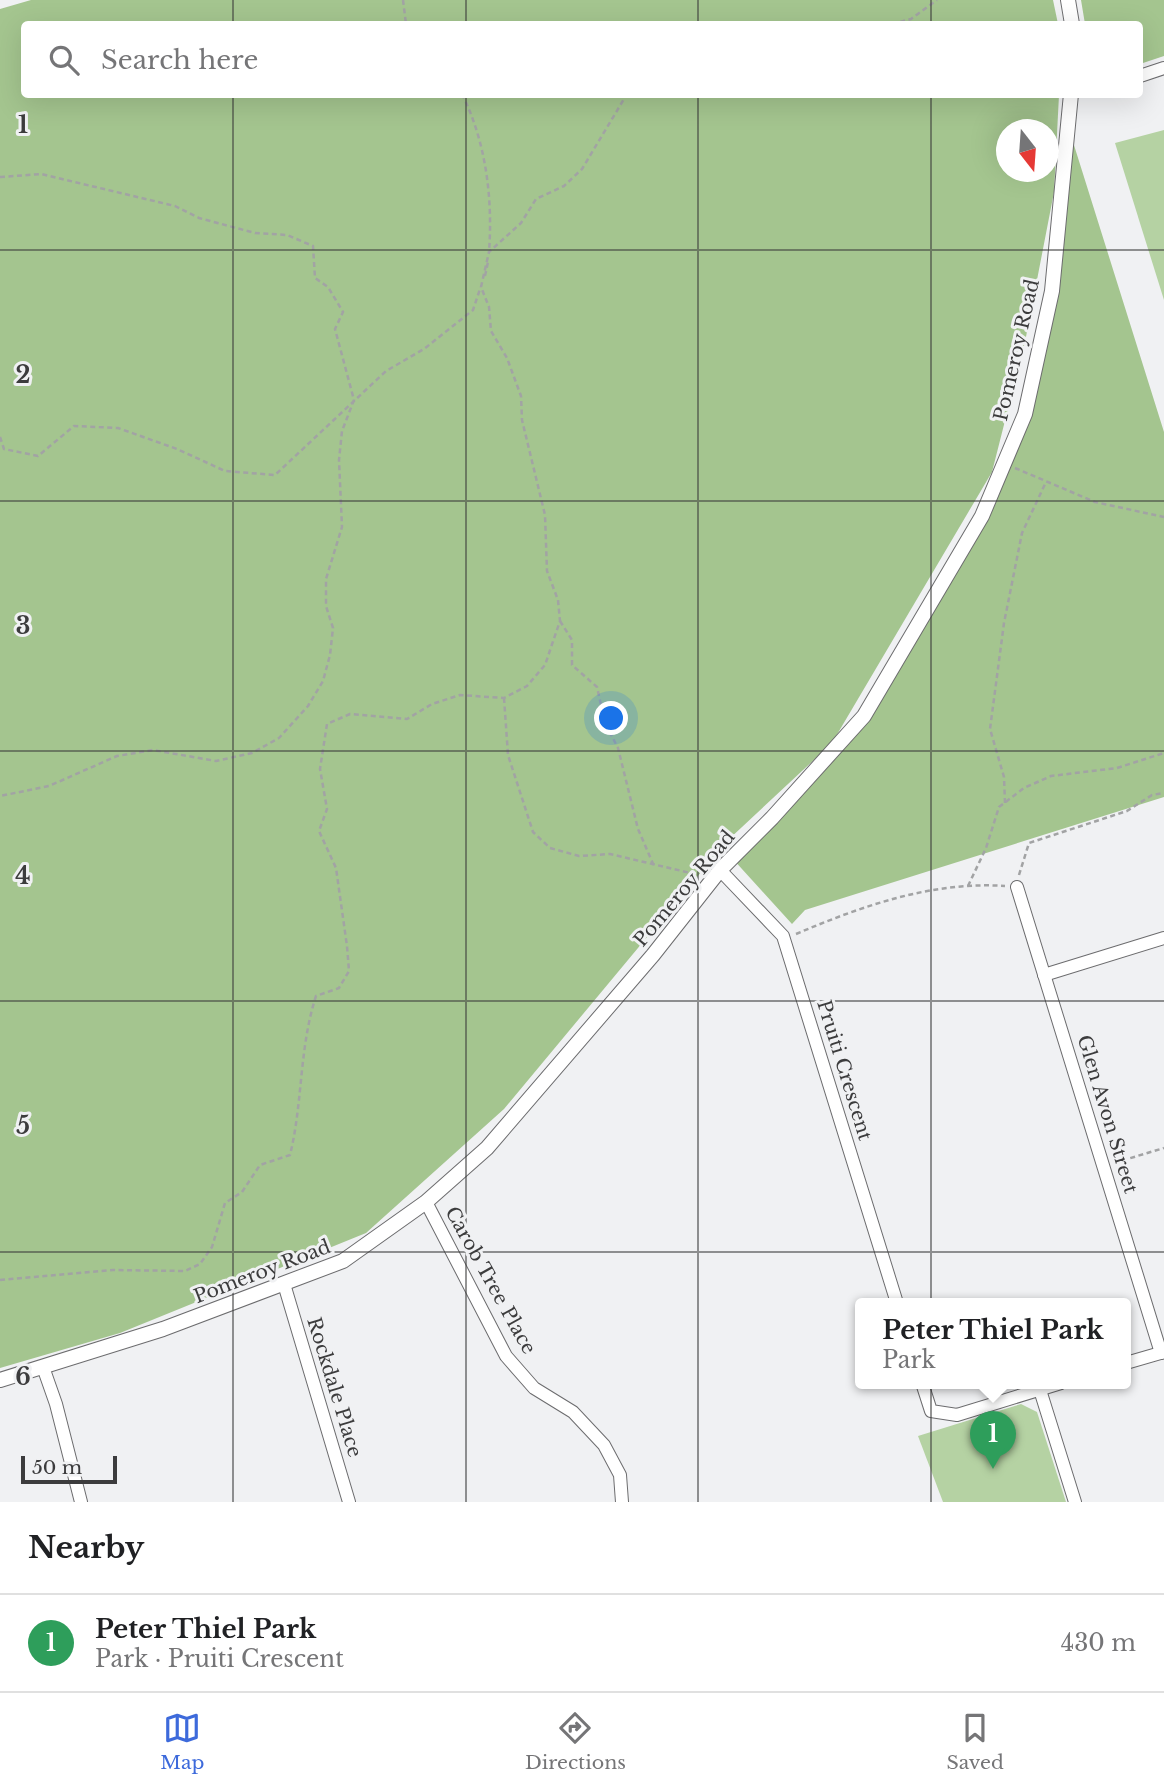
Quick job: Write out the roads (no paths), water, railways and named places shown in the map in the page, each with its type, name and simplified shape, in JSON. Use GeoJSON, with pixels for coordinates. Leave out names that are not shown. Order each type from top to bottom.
{"type":"FeatureCollection","features":[{"type":"Feature","properties":{"kind":"street"},"geometry":{"type":"LineString","coordinates":[[1068,0],[1072,21]]}},
{"type":"Feature","properties":{"kind":"street"},"geometry":{"type":"LineString","coordinates":[[1143,75],[1164,68]]}},
{"type":"Feature","properties":{"kind":"street","name":"Pomeroy Road"},"geometry":{"type":"LineString","coordinates":[[0,1380],[163,1329],[343,1261],[426,1202],[488,1148],[653,955],[716,875],[772,818],[864,716],[982,516],[1025,414],[1052,291],[1073,98]]}},
{"type":"Feature","properties":{"kind":"street","name":"Pruiti Crescent"},"geometry":{"type":"LineString","coordinates":[[716,875],[783,939],[895,1298]]}},
{"type":"Feature","properties":{"kind":"street","name":"Glen Avon Street"},"geometry":{"type":"LineString","coordinates":[[1017,887],[1163,1352]]}},
{"type":"Feature","properties":{"kind":"street"},"geometry":{"type":"LineString","coordinates":[[1044,975],[1164,938]]}},
{"type":"Feature","properties":{"kind":"street","name":"Carob Tree Place"},"geometry":{"type":"LineString","coordinates":[[426,1202],[506,1356],[534,1388],[573,1412],[604,1445],[620,1475],[622,1502]]}},
{"type":"Feature","properties":{"kind":"street","name":"Rockdale Place"},"geometry":{"type":"LineString","coordinates":[[284,1284],[349,1502]]}},
{"type":"Feature","properties":{"kind":"street"},"geometry":{"type":"LineString","coordinates":[[1131,1362],[1163,1352]]}},
{"type":"Feature","properties":{"kind":"street"},"geometry":{"type":"LineString","coordinates":[[43,1367],[56,1404],[81,1502]]}},
{"type":"Feature","properties":{"kind":"street"},"geometry":{"type":"LineString","coordinates":[[924,1389],[931,1411],[957,1415],[1043,1389]]}},
{"type":"Feature","properties":{"kind":"street"},"geometry":{"type":"LineString","coordinates":[[1040,1390],[1075,1502]]}},
{"type":"Feature","properties":{"kind":"place","name":"Peter Thiel Park"},"geometry":{"type":"Point","coordinates":[993,1469]}}]}
